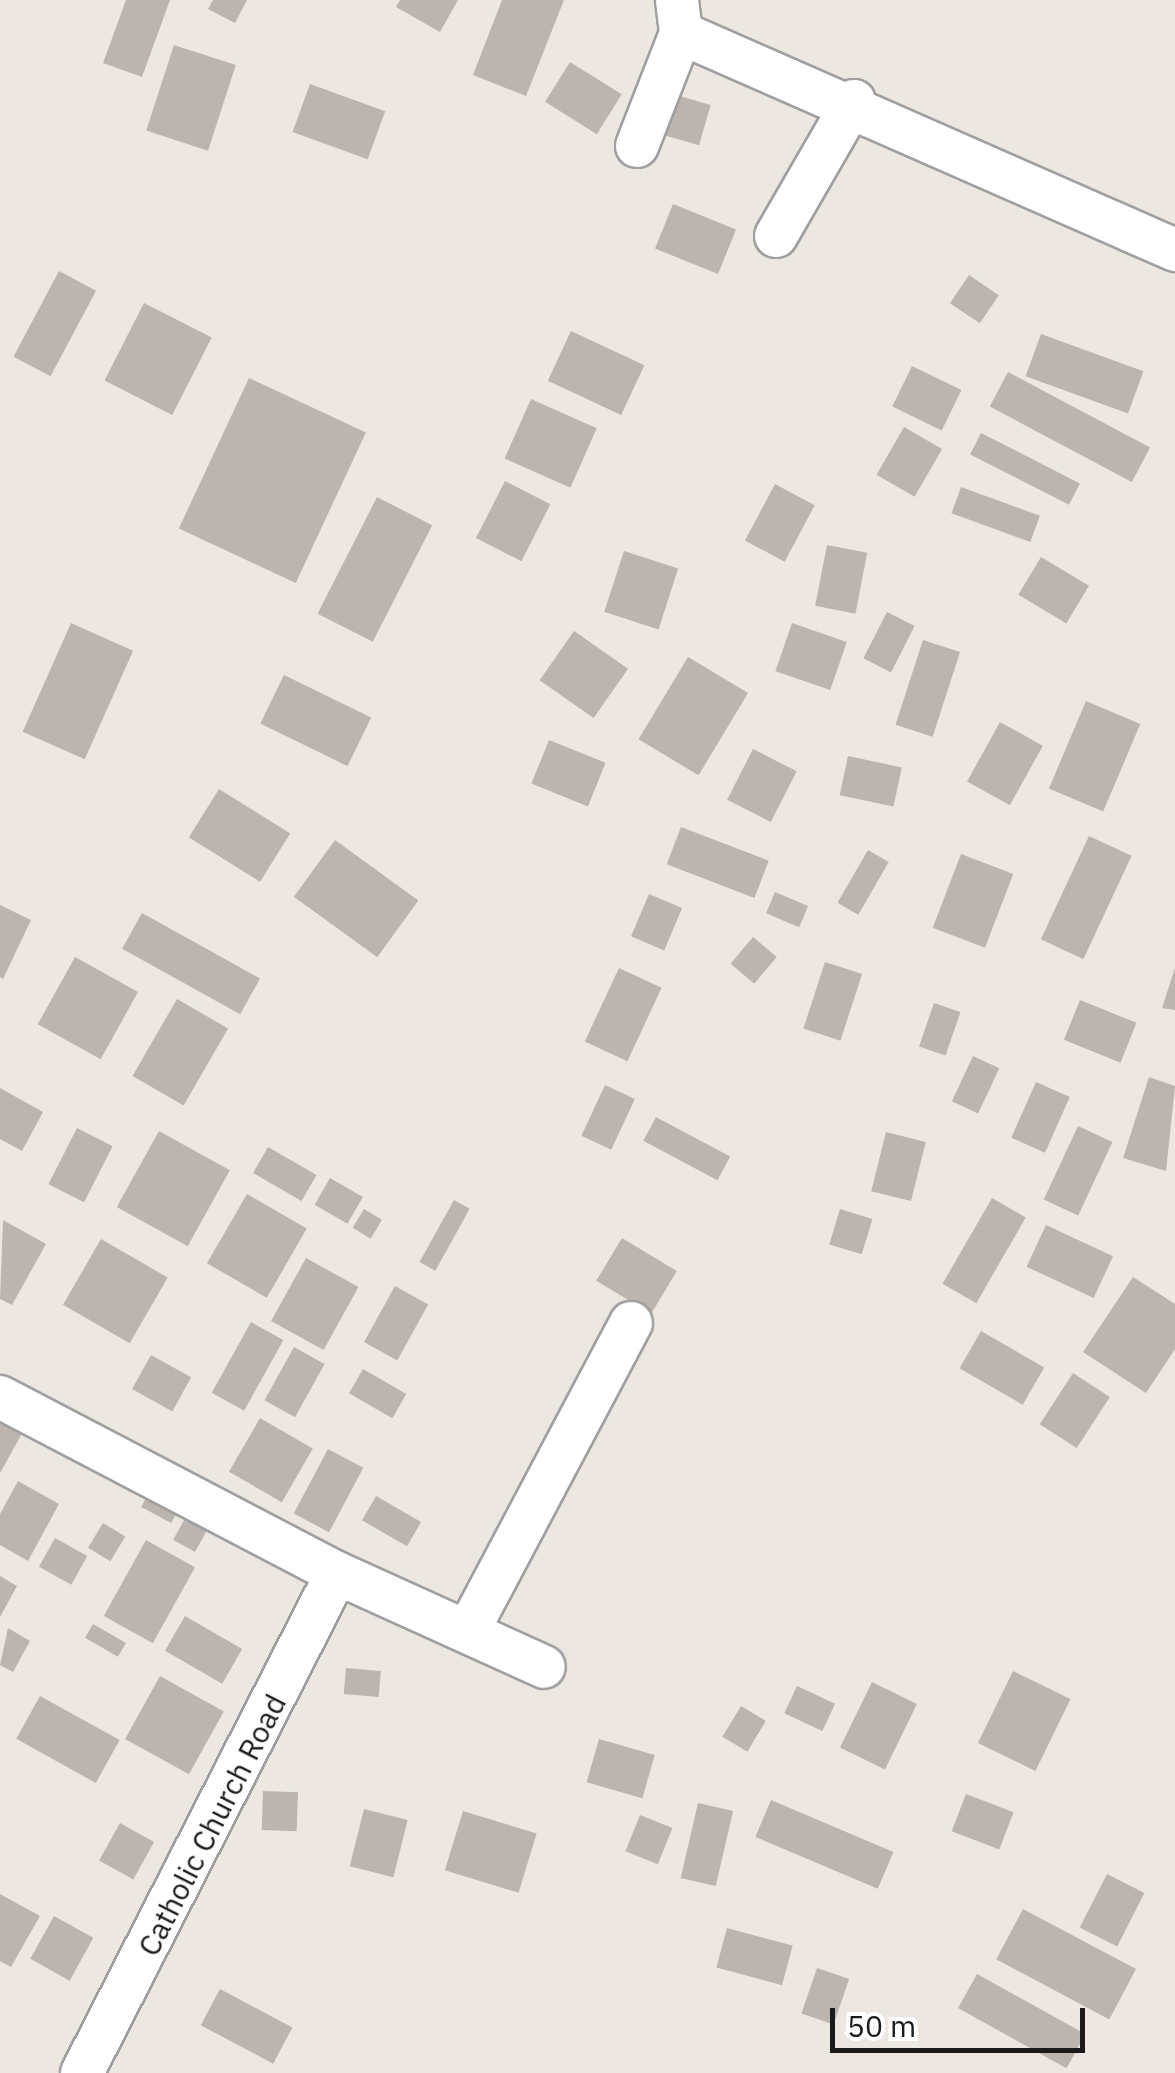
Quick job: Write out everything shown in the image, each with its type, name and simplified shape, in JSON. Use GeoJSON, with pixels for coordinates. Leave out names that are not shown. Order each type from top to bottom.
{"type":"FeatureCollection","features":[{"type":"Feature","properties":{"kind":"street"},"geometry":{"type":"LineString","coordinates":[[637,146],[679,16],[1175,250]]}},
{"type":"Feature","properties":{"kind":"street"},"geometry":{"type":"LineString","coordinates":[[776,236],[854,101]]}},
{"type":"Feature","properties":{"kind":"street"},"geometry":{"type":"LineString","coordinates":[[470,1627],[631,1324]]}},
{"type":"Feature","properties":{"kind":"street"},"geometry":{"type":"LineString","coordinates":[[0,1396],[337,1574],[470,1627],[544,1667]]}},
{"type":"Feature","properties":{"kind":"street","name":"Catholic Church Road"},"geometry":{"type":"LineString","coordinates":[[82,2073],[337,1574]]}},
{"type":"Feature","properties":{"kind":"building"},"geometry":{"type":"Polygon","coordinates":[[[126,0],[170,0],[142,77],[103,63],[126,0]]]}},
{"type":"Feature","properties":{"kind":"building"},"geometry":{"type":"Polygon","coordinates":[[[213,0],[247,0],[235,23],[208,9],[213,0]]]}},
{"type":"Feature","properties":{"kind":"building"},"geometry":{"type":"Polygon","coordinates":[[[400,0],[458,0],[440,32],[396,7],[400,0]]]}},
{"type":"Feature","properties":{"kind":"building"},"geometry":{"type":"Polygon","coordinates":[[[502,0],[564,0],[526,96],[473,75],[502,0]]]}},
{"type":"Feature","properties":{"kind":"building"},"geometry":{"type":"Polygon","coordinates":[[[174,45],[236,65],[208,151],[146,131],[174,45]]]}},
{"type":"Feature","properties":{"kind":"building"},"geometry":{"type":"Polygon","coordinates":[[[570,62],[622,94],[597,134],[545,102],[570,62]]]}},
{"type":"Feature","properties":{"kind":"building"},"geometry":{"type":"Polygon","coordinates":[[[310,84],[385,111],[368,159],[293,132],[310,84]]]}},
{"type":"Feature","properties":{"kind":"building"},"geometry":{"type":"Polygon","coordinates":[[[676,95],[711,105],[699,145],[664,135],[676,95]]]}},
{"type":"Feature","properties":{"kind":"building"},"geometry":{"type":"Polygon","coordinates":[[[673,204],[736,229],[718,274],[655,249],[673,204]]]}},
{"type":"Feature","properties":{"kind":"building"},"geometry":{"type":"Polygon","coordinates":[[[59,271],[96,291],[51,376],[13,357],[59,271]]]}},
{"type":"Feature","properties":{"kind":"building"},"geometry":{"type":"Polygon","coordinates":[[[969,275],[999,295],[980,323],[950,303],[969,275]]]}},
{"type":"Feature","properties":{"kind":"building"},"geometry":{"type":"Polygon","coordinates":[[[144,303],[212,338],[172,415],[105,381],[144,303]]]}},
{"type":"Feature","properties":{"kind":"building"},"geometry":{"type":"Polygon","coordinates":[[[571,331],[644,365],[621,415],[548,381],[571,331]]]}},
{"type":"Feature","properties":{"kind":"building"},"geometry":{"type":"Polygon","coordinates":[[[1041,334],[1143,371],[1128,414],[1026,376],[1041,334]]]}},
{"type":"Feature","properties":{"kind":"building"},"geometry":{"type":"Polygon","coordinates":[[[912,366],[961,390],[942,431],[892,406],[912,366]]]}},
{"type":"Feature","properties":{"kind":"building"},"geometry":{"type":"Polygon","coordinates":[[[1008,372],[1150,448],[1132,482],[990,406],[1008,372]]]}},
{"type":"Feature","properties":{"kind":"building"},"geometry":{"type":"Polygon","coordinates":[[[249,378],[366,433],[296,583],[179,528],[249,378]]]}},
{"type":"Feature","properties":{"kind":"building"},"geometry":{"type":"Polygon","coordinates":[[[531,399],[597,428],[570,488],[505,458],[531,399]]]}},
{"type":"Feature","properties":{"kind":"building"},"geometry":{"type":"Polygon","coordinates":[[[904,427],[942,449],[915,497],[876,475],[904,427]]]}},
{"type":"Feature","properties":{"kind":"building"},"geometry":{"type":"Polygon","coordinates":[[[981,433],[1080,483],[1069,505],[970,454],[981,433]]]}},
{"type":"Feature","properties":{"kind":"building"},"geometry":{"type":"Polygon","coordinates":[[[505,481],[550,504],[521,561],[476,538],[505,481]]]}},
{"type":"Feature","properties":{"kind":"building"},"geometry":{"type":"Polygon","coordinates":[[[775,484],[815,505],[785,562],[745,541],[775,484]]]}},
{"type":"Feature","properties":{"kind":"building"},"geometry":{"type":"Polygon","coordinates":[[[961,487],[1040,516],[1030,542],[951,513],[961,487]]]}},
{"type":"Feature","properties":{"kind":"building"},"geometry":{"type":"Polygon","coordinates":[[[377,497],[432,525],[373,642],[318,614],[377,497]]]}},
{"type":"Feature","properties":{"kind":"building"},"geometry":{"type":"Polygon","coordinates":[[[827,545],[867,553],[855,614],[815,606],[827,545]]]}},
{"type":"Feature","properties":{"kind":"building"},"geometry":{"type":"Polygon","coordinates":[[[624,551],[678,569],[658,629],[604,612],[624,551]]]}},
{"type":"Feature","properties":{"kind":"building"},"geometry":{"type":"Polygon","coordinates":[[[1041,557],[1089,586],[1066,624],[1018,595],[1041,557]]]}},
{"type":"Feature","properties":{"kind":"building"},"geometry":{"type":"Polygon","coordinates":[[[887,612],[915,626],[891,672],[863,658],[887,612]]]}},
{"type":"Feature","properties":{"kind":"building"},"geometry":{"type":"Polygon","coordinates":[[[71,623],[133,651],[85,759],[23,732],[71,623]]]}},
{"type":"Feature","properties":{"kind":"building"},"geometry":{"type":"Polygon","coordinates":[[[792,623],[847,642],[830,690],[775,671],[792,623]]]}},
{"type":"Feature","properties":{"kind":"building"},"geometry":{"type":"Polygon","coordinates":[[[574,631],[628,669],[594,718],[540,680],[574,631]]]}},
{"type":"Feature","properties":{"kind":"building"},"geometry":{"type":"Polygon","coordinates":[[[923,640],[960,652],[933,737],[895,725],[923,640]]]}},
{"type":"Feature","properties":{"kind":"building"},"geometry":{"type":"Polygon","coordinates":[[[688,657],[748,693],[699,775],[639,739],[688,657]]]}},
{"type":"Feature","properties":{"kind":"building"},"geometry":{"type":"Polygon","coordinates":[[[284,675],[371,718],[348,766],[260,724],[284,675]]]}},
{"type":"Feature","properties":{"kind":"building"},"geometry":{"type":"Polygon","coordinates":[[[1086,701],[1140,724],[1103,812],[1049,788],[1086,701]]]}},
{"type":"Feature","properties":{"kind":"building"},"geometry":{"type":"Polygon","coordinates":[[[1000,722],[1043,746],[1010,805],[967,781],[1000,722]]]}},
{"type":"Feature","properties":{"kind":"building"},"geometry":{"type":"Polygon","coordinates":[[[549,740],[606,763],[588,806],[531,784],[549,740]]]}},
{"type":"Feature","properties":{"kind":"building"},"geometry":{"type":"Polygon","coordinates":[[[753,749],[797,771],[771,822],[727,800],[753,749]]]}},
{"type":"Feature","properties":{"kind":"building"},"geometry":{"type":"Polygon","coordinates":[[[848,756],[902,767],[893,807],[840,795],[848,756]]]}},
{"type":"Feature","properties":{"kind":"building"},"geometry":{"type":"Polygon","coordinates":[[[219,789],[290,834],[260,882],[189,837],[219,789]]]}},
{"type":"Feature","properties":{"kind":"building"},"geometry":{"type":"Polygon","coordinates":[[[681,827],[769,861],[754,898],[667,864],[681,827]]]}},
{"type":"Feature","properties":{"kind":"building"},"geometry":{"type":"Polygon","coordinates":[[[1089,836],[1132,856],[1083,959],[1041,939],[1089,836]]]}},
{"type":"Feature","properties":{"kind":"building"},"geometry":{"type":"Polygon","coordinates":[[[335,840],[418,901],[377,957],[294,897],[335,840]]]}},
{"type":"Feature","properties":{"kind":"building"},"geometry":{"type":"Polygon","coordinates":[[[868,850],[889,862],[858,915],[838,903],[868,850]]]}},
{"type":"Feature","properties":{"kind":"building"},"geometry":{"type":"Polygon","coordinates":[[[961,854],[1013,874],[985,948],[933,928],[961,854]]]}},
{"type":"Feature","properties":{"kind":"building"},"geometry":{"type":"Polygon","coordinates":[[[775,892],[808,906],[799,927],[766,913],[775,892]]]}},
{"type":"Feature","properties":{"kind":"building"},"geometry":{"type":"Polygon","coordinates":[[[649,894],[682,908],[664,950],[631,936],[649,894]]]}},
{"type":"Feature","properties":{"kind":"building"},"geometry":{"type":"Polygon","coordinates":[[[0,905],[31,920],[3,979],[0,977],[0,905]]]}},
{"type":"Feature","properties":{"kind":"building"},"geometry":{"type":"Polygon","coordinates":[[[142,913],[260,978],[240,1014],[122,949],[142,913]]]}},
{"type":"Feature","properties":{"kind":"building"},"geometry":{"type":"Polygon","coordinates":[[[753,937],[777,957],[754,984],[731,964],[753,937]]]}},
{"type":"Feature","properties":{"kind":"building"},"geometry":{"type":"Polygon","coordinates":[[[75,957],[138,992],[101,1059],[38,1024],[75,957]]]}},
{"type":"Feature","properties":{"kind":"building"},"geometry":{"type":"Polygon","coordinates":[[[825,962],[862,974],[840,1041],[803,1029],[825,962]]]}},
{"type":"Feature","properties":{"kind":"building"},"geometry":{"type":"Polygon","coordinates":[[[619,968],[662,988],[627,1061],[585,1041],[619,968]]]}},
{"type":"Feature","properties":{"kind":"building"},"geometry":{"type":"Polygon","coordinates":[[[1175,968],[1175,1010],[1162,1008],[1175,968]]]}},
{"type":"Feature","properties":{"kind":"building"},"geometry":{"type":"Polygon","coordinates":[[[177,999],[228,1028],[184,1106],[133,1076],[177,999]]]}},
{"type":"Feature","properties":{"kind":"building"},"geometry":{"type":"Polygon","coordinates":[[[1080,1000],[1137,1023],[1120,1063],[1064,1040],[1080,1000]]]}},
{"type":"Feature","properties":{"kind":"building"},"geometry":{"type":"Polygon","coordinates":[[[934,1003],[960,1012],[945,1056],[919,1046],[934,1003]]]}},
{"type":"Feature","properties":{"kind":"building"},"geometry":{"type":"Polygon","coordinates":[[[973,1056],[999,1068],[978,1114],[952,1101],[973,1056]]]}},
{"type":"Feature","properties":{"kind":"building"},"geometry":{"type":"Polygon","coordinates":[[[1149,1077],[1175,1086],[1166,1171],[1123,1158],[1149,1077]]]}},
{"type":"Feature","properties":{"kind":"building"},"geometry":{"type":"Polygon","coordinates":[[[1036,1082],[1070,1097],[1045,1153],[1011,1138],[1036,1082]]]}},
{"type":"Feature","properties":{"kind":"building"},"geometry":{"type":"Polygon","coordinates":[[[605,1085],[635,1099],[611,1150],[581,1136],[605,1085]]]}},
{"type":"Feature","properties":{"kind":"building"},"geometry":{"type":"Polygon","coordinates":[[[0,1088],[43,1112],[22,1151],[0,1139],[0,1088]]]}},
{"type":"Feature","properties":{"kind":"building"},"geometry":{"type":"Polygon","coordinates":[[[656,1117],[730,1156],[717,1180],[643,1141],[656,1117]]]}},
{"type":"Feature","properties":{"kind":"building"},"geometry":{"type":"Polygon","coordinates":[[[1078,1126],[1112,1142],[1078,1215],[1044,1199],[1078,1126]]]}},
{"type":"Feature","properties":{"kind":"building"},"geometry":{"type":"Polygon","coordinates":[[[77,1128],[113,1146],[84,1202],[48,1184],[77,1128]]]}},
{"type":"Feature","properties":{"kind":"building"},"geometry":{"type":"Polygon","coordinates":[[[159,1131],[230,1170],[188,1246],[117,1207],[159,1131]]]}},
{"type":"Feature","properties":{"kind":"building"},"geometry":{"type":"Polygon","coordinates":[[[886,1132],[926,1142],[911,1201],[871,1191],[886,1132]]]}},
{"type":"Feature","properties":{"kind":"building"},"geometry":{"type":"Polygon","coordinates":[[[268,1147],[316,1175],[301,1201],[253,1173],[268,1147]]]}},
{"type":"Feature","properties":{"kind":"building"},"geometry":{"type":"Polygon","coordinates":[[[330,1178],[363,1197],[347,1224],[314,1205],[330,1178]]]}},
{"type":"Feature","properties":{"kind":"building"},"geometry":{"type":"Polygon","coordinates":[[[247,1194],[307,1228],[267,1298],[207,1263],[247,1194]]]}},
{"type":"Feature","properties":{"kind":"building"},"geometry":{"type":"Polygon","coordinates":[[[992,1198],[1026,1217],[976,1303],[942,1284],[992,1198]]]}},
{"type":"Feature","properties":{"kind":"building"},"geometry":{"type":"Polygon","coordinates":[[[454,1200],[470,1209],[435,1271],[420,1262],[454,1200]]]}},
{"type":"Feature","properties":{"kind":"building"},"geometry":{"type":"Polygon","coordinates":[[[364,1209],[382,1220],[371,1239],[353,1228],[364,1209]]]}},
{"type":"Feature","properties":{"kind":"building"},"geometry":{"type":"Polygon","coordinates":[[[840,1209],[873,1219],[862,1254],[829,1244],[840,1209]]]}},
{"type":"Feature","properties":{"kind":"building"},"geometry":{"type":"Polygon","coordinates":[[[3,1220],[46,1244],[12,1305],[0,1299],[3,1220]]]}},
{"type":"Feature","properties":{"kind":"building"},"geometry":{"type":"Polygon","coordinates":[[[1046,1225],[1113,1256],[1094,1298],[1027,1267],[1046,1225]]]}},
{"type":"Feature","properties":{"kind":"building"},"geometry":{"type":"Polygon","coordinates":[[[622,1238],[677,1271],[651,1314],[596,1281],[622,1238]]]}},
{"type":"Feature","properties":{"kind":"building"},"geometry":{"type":"Polygon","coordinates":[[[101,1239],[168,1278],[130,1343],[63,1305],[101,1239]]]}},
{"type":"Feature","properties":{"kind":"building"},"geometry":{"type":"Polygon","coordinates":[[[306,1258],[358,1287],[324,1350],[271,1321],[306,1258]]]}},
{"type":"Feature","properties":{"kind":"building"},"geometry":{"type":"Polygon","coordinates":[[[1133,1277],[1175,1304],[1175,1349],[1146,1393],[1083,1352],[1133,1277]]]}},
{"type":"Feature","properties":{"kind":"building"},"geometry":{"type":"Polygon","coordinates":[[[395,1286],[428,1304],[397,1360],[364,1342],[395,1286]]]}},
{"type":"Feature","properties":{"kind":"building"},"geometry":{"type":"Polygon","coordinates":[[[251,1322],[283,1340],[244,1411],[212,1393],[251,1322]]]}},
{"type":"Feature","properties":{"kind":"building"},"geometry":{"type":"Polygon","coordinates":[[[981,1331],[1044,1368],[1023,1405],[960,1368],[981,1331]]]}},
{"type":"Feature","properties":{"kind":"building"},"geometry":{"type":"Polygon","coordinates":[[[294,1347],[325,1364],[295,1417],[264,1400],[294,1347]]]}},
{"type":"Feature","properties":{"kind":"building"},"geometry":{"type":"Polygon","coordinates":[[[151,1355],[191,1377],[172,1411],[132,1389],[151,1355]]]}},
{"type":"Feature","properties":{"kind":"building"},"geometry":{"type":"Polygon","coordinates":[[[363,1369],[406,1394],[392,1418],[349,1393],[363,1369]]]}},
{"type":"Feature","properties":{"kind":"building"},"geometry":{"type":"Polygon","coordinates":[[[1073,1373],[1110,1397],[1077,1448],[1040,1424],[1073,1373]]]}},
{"type":"Feature","properties":{"kind":"building"},"geometry":{"type":"Polygon","coordinates":[[[0,1417],[24,1430],[0,1473],[0,1417]]]}},
{"type":"Feature","properties":{"kind":"building"},"geometry":{"type":"Polygon","coordinates":[[[260,1418],[313,1448],[282,1502],[229,1472],[260,1418]]]}},
{"type":"Feature","properties":{"kind":"building"},"geometry":{"type":"Polygon","coordinates":[[[328,1449],[363,1468],[329,1532],[294,1513],[328,1449]]]}},
{"type":"Feature","properties":{"kind":"building"},"geometry":{"type":"Polygon","coordinates":[[[18,1481],[59,1504],[28,1561],[0,1545],[0,1514],[18,1481]]]}},
{"type":"Feature","properties":{"kind":"building"},"geometry":{"type":"Polygon","coordinates":[[[153,1485],[183,1501],[171,1523],[141,1507],[153,1485]]]}},
{"type":"Feature","properties":{"kind":"building"},"geometry":{"type":"Polygon","coordinates":[[[376,1496],[421,1522],[407,1546],[362,1520],[376,1496]]]}},
{"type":"Feature","properties":{"kind":"building"},"geometry":{"type":"Polygon","coordinates":[[[193,1504],[215,1516],[195,1552],[173,1540],[193,1504]]]}},
{"type":"Feature","properties":{"kind":"building"},"geometry":{"type":"Polygon","coordinates":[[[103,1523],[125,1536],[110,1561],[88,1548],[103,1523]]]}},
{"type":"Feature","properties":{"kind":"building"},"geometry":{"type":"Polygon","coordinates":[[[55,1538],[87,1556],[71,1585],[39,1567],[55,1538]]]}},
{"type":"Feature","properties":{"kind":"building"},"geometry":{"type":"Polygon","coordinates":[[[146,1540],[195,1567],[153,1643],[104,1616],[146,1540]]]}},
{"type":"Feature","properties":{"kind":"building"},"geometry":{"type":"Polygon","coordinates":[[[0,1576],[17,1586],[0,1617],[0,1576]]]}},
{"type":"Feature","properties":{"kind":"building"},"geometry":{"type":"Polygon","coordinates":[[[185,1616],[242,1649],[222,1684],[165,1651],[185,1616]]]}},
{"type":"Feature","properties":{"kind":"building"},"geometry":{"type":"Polygon","coordinates":[[[93,1624],[126,1643],[118,1657],[85,1638],[93,1624]]]}},
{"type":"Feature","properties":{"kind":"building"},"geometry":{"type":"Polygon","coordinates":[[[8,1628],[30,1641],[13,1672],[0,1665],[8,1628]]]}},
{"type":"Feature","properties":{"kind":"building"},"geometry":{"type":"Polygon","coordinates":[[[346,1668],[381,1671],[379,1697],[344,1694],[346,1668]]]}},
{"type":"Feature","properties":{"kind":"building"},"geometry":{"type":"Polygon","coordinates":[[[1013,1671],[1071,1699],[1035,1771],[978,1743],[1013,1671]]]}},
{"type":"Feature","properties":{"kind":"building"},"geometry":{"type":"Polygon","coordinates":[[[160,1676],[224,1711],[189,1774],[125,1739],[160,1676]]]}},
{"type":"Feature","properties":{"kind":"building"},"geometry":{"type":"Polygon","coordinates":[[[872,1682],[917,1704],[885,1770],[840,1748],[872,1682]]]}},
{"type":"Feature","properties":{"kind":"building"},"geometry":{"type":"Polygon","coordinates":[[[797,1686],[835,1704],[822,1731],[784,1713],[797,1686]]]}},
{"type":"Feature","properties":{"kind":"building"},"geometry":{"type":"Polygon","coordinates":[[[40,1696],[120,1740],[96,1783],[16,1739],[40,1696]]]}},
{"type":"Feature","properties":{"kind":"building"},"geometry":{"type":"Polygon","coordinates":[[[741,1706],[766,1721],[747,1752],[722,1737],[741,1706]]]}},
{"type":"Feature","properties":{"kind":"building"},"geometry":{"type":"Polygon","coordinates":[[[599,1739],[655,1755],[642,1798],[587,1782],[599,1739]]]}},
{"type":"Feature","properties":{"kind":"building"},"geometry":{"type":"Polygon","coordinates":[[[263,1791],[298,1792],[297,1831],[262,1830],[263,1791]]]}},
{"type":"Feature","properties":{"kind":"building"},"geometry":{"type":"Polygon","coordinates":[[[966,1794],[1014,1812],[999,1850],[952,1831],[966,1794]]]}},
{"type":"Feature","properties":{"kind":"building"},"geometry":{"type":"Polygon","coordinates":[[[771,1800],[893,1852],[878,1889],[755,1837],[771,1800]]]}},
{"type":"Feature","properties":{"kind":"building"},"geometry":{"type":"Polygon","coordinates":[[[698,1803],[733,1811],[716,1886],[681,1878],[698,1803]]]}},
{"type":"Feature","properties":{"kind":"building"},"geometry":{"type":"Polygon","coordinates":[[[364,1809],[408,1820],[393,1877],[350,1866],[364,1809]]]}},
{"type":"Feature","properties":{"kind":"building"},"geometry":{"type":"Polygon","coordinates":[[[463,1811],[537,1834],[519,1893],[445,1870],[463,1811]]]}},
{"type":"Feature","properties":{"kind":"building"},"geometry":{"type":"Polygon","coordinates":[[[640,1815],[672,1828],[658,1864],[625,1851],[640,1815]]]}},
{"type":"Feature","properties":{"kind":"building"},"geometry":{"type":"Polygon","coordinates":[[[120,1823],[154,1842],[133,1880],[99,1861],[120,1823]]]}},
{"type":"Feature","properties":{"kind":"building"},"geometry":{"type":"Polygon","coordinates":[[[1107,1874],[1144,1893],[1117,1947],[1080,1927],[1107,1874]]]}},
{"type":"Feature","properties":{"kind":"building"},"geometry":{"type":"Polygon","coordinates":[[[0,1894],[40,1916],[11,1967],[0,1961],[0,1894]]]}},
{"type":"Feature","properties":{"kind":"building"},"geometry":{"type":"Polygon","coordinates":[[[1023,1909],[1136,1969],[1109,2019],[996,1959],[1023,1909]]]}},
{"type":"Feature","properties":{"kind":"building"},"geometry":{"type":"Polygon","coordinates":[[[54,1916],[93,1938],[70,1981],[30,1959],[54,1916]]]}},
{"type":"Feature","properties":{"kind":"building"},"geometry":{"type":"Polygon","coordinates":[[[727,1928],[793,1946],[782,1985],[716,1968],[727,1928]]]}},
{"type":"Feature","properties":{"kind":"building"},"geometry":{"type":"Polygon","coordinates":[[[817,1968],[849,1979],[834,2024],[801,2013],[817,1968]]]}},
{"type":"Feature","properties":{"kind":"building"},"geometry":{"type":"Polygon","coordinates":[[[977,1974],[1085,2034],[1067,2068],[958,2008],[977,1974]]]}},
{"type":"Feature","properties":{"kind":"building"},"geometry":{"type":"Polygon","coordinates":[[[220,1989],[292,2027],[273,2064],[201,2025],[220,1989]]]}}]}
